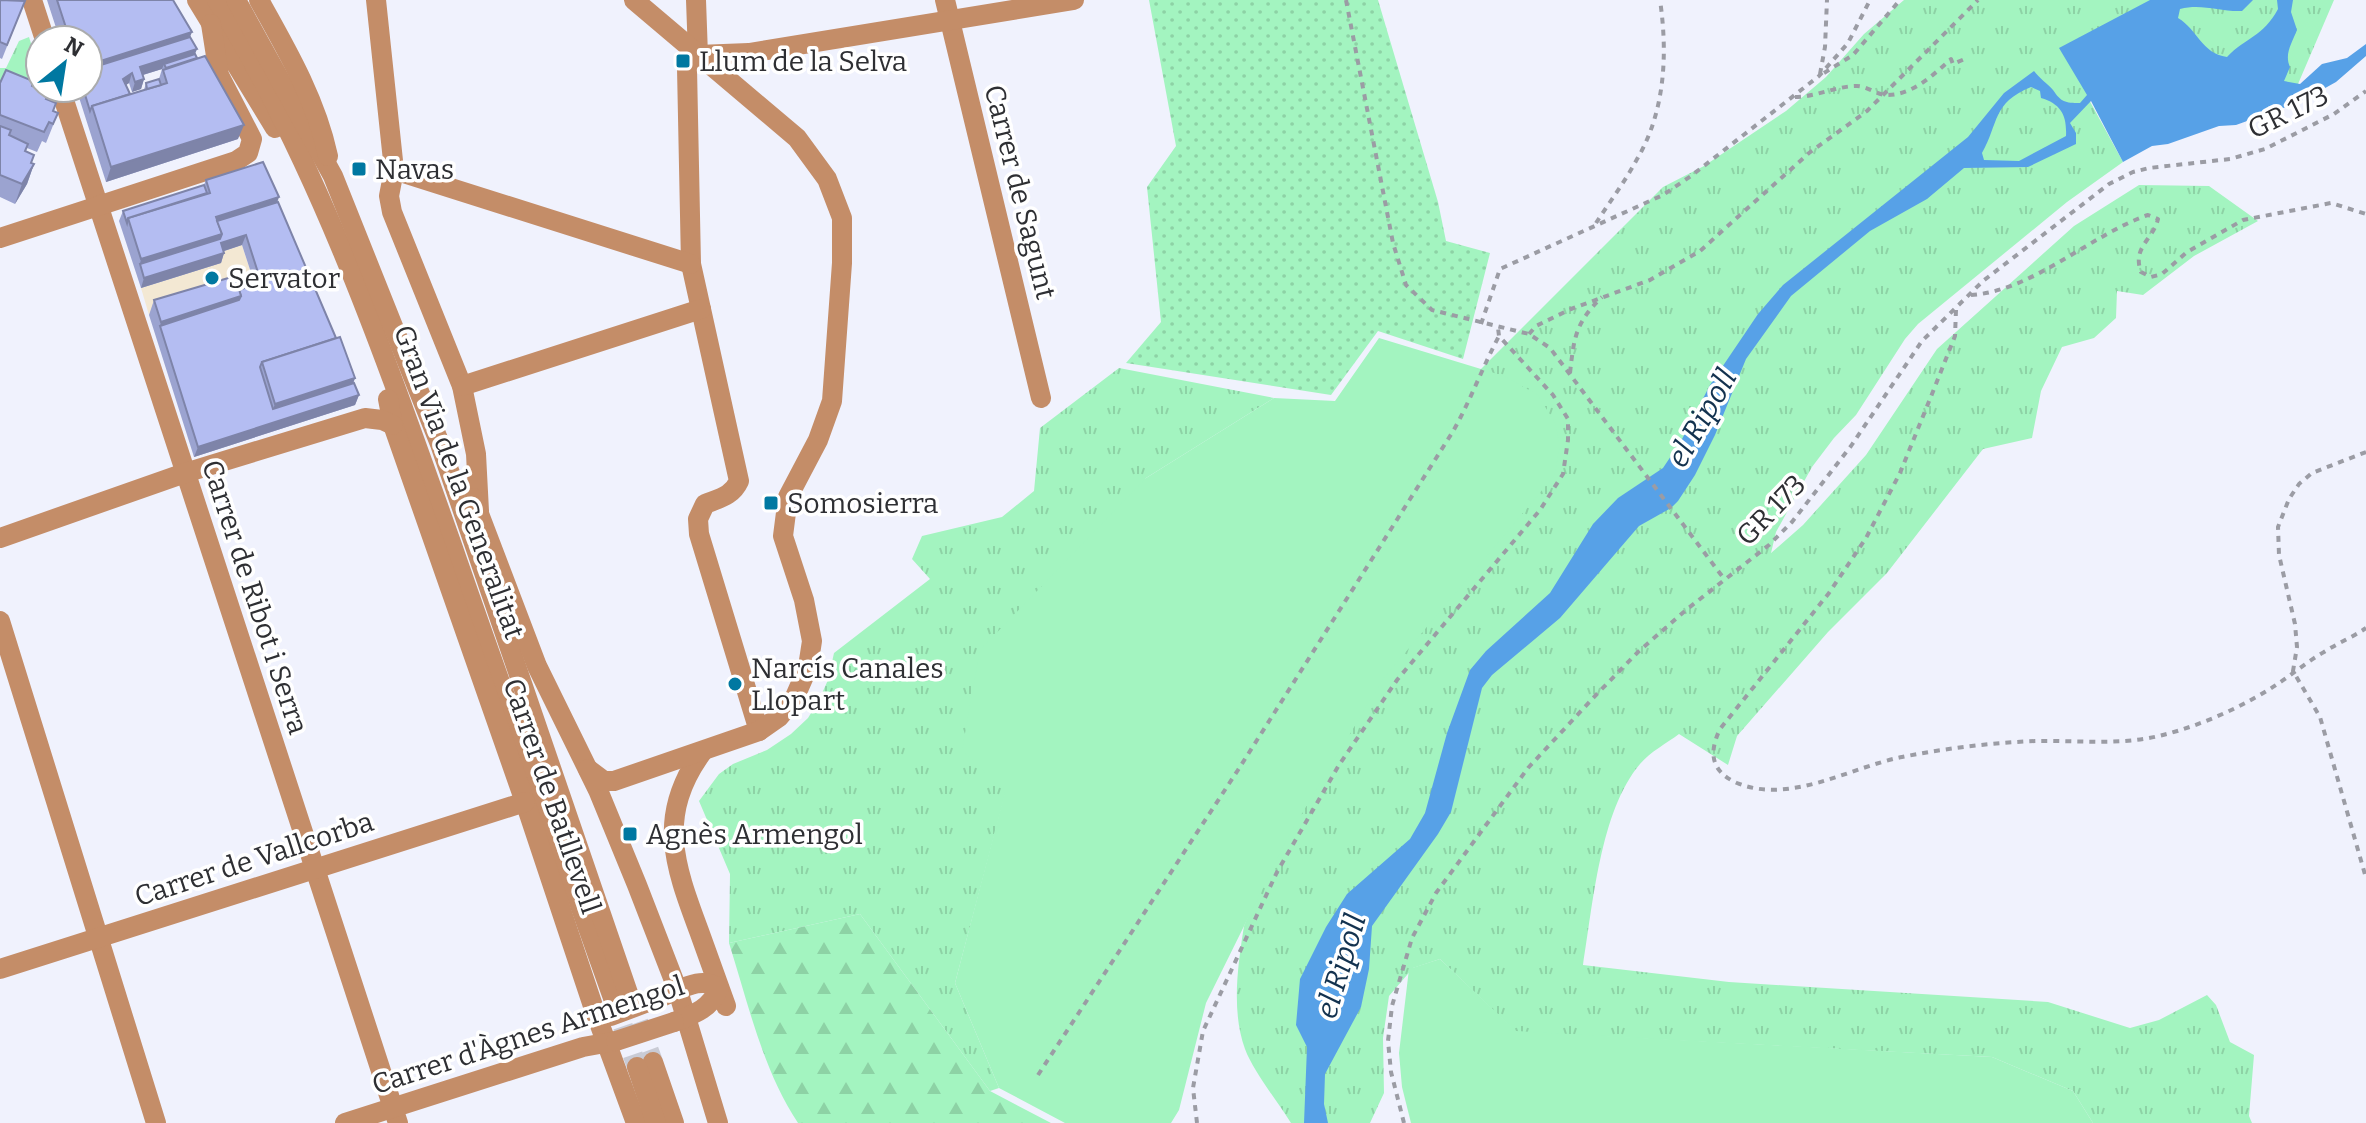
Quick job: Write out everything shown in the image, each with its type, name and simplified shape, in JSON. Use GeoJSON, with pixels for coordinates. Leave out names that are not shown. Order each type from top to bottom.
{"type":"FeatureCollection","features":[{"type":"Feature","properties":{"kind":"street"},"geometry":{"type":"LineString","coordinates":[[32,0],[40,24]]}},
{"type":"Feature","properties":{"kind":"street"},"geometry":{"type":"LineString","coordinates":[[197,0],[278,133],[292,154],[310,172]]}},
{"type":"Feature","properties":{"kind":"street","name":"Gran Via de la Generalitat"},"geometry":{"type":"LineString","coordinates":[[217,0],[278,107],[310,172],[381,348],[612,1004]]}},
{"type":"Feature","properties":{"kind":"street","name":"Gran Via de la Generalitat"},"geometry":{"type":"LineString","coordinates":[[236,0],[333,176],[440,444],[612,1004]]}},
{"type":"Feature","properties":{"kind":"street"},"geometry":{"type":"LineString","coordinates":[[259,0],[311,99],[323,132],[333,176]]}},
{"type":"Feature","properties":{"kind":"street"},"geometry":{"type":"LineString","coordinates":[[376,0],[394,170],[389,196],[392,212],[462,386],[472,422],[479,515]]}},
{"type":"Feature","properties":{"kind":"street"},"geometry":{"type":"LineString","coordinates":[[588,769],[599,779],[609,782],[759,731],[779,717],[803,683],[812,641],[804,600],[783,536],[788,497],[818,440],[832,401],[842,263],[842,218],[827,179],[797,138],[634,0]]}},
{"type":"Feature","properties":{"kind":"street"},"geometry":{"type":"LineString","coordinates":[[696,0],[698,55],[687,68],[691,264],[739,481],[735,490],[728,495],[705,504],[698,519],[699,534],[759,731]]}},
{"type":"Feature","properties":{"kind":"street"},"geometry":{"type":"LineString","coordinates":[[698,55],[749,53],[947,10],[1074,0]]}},
{"type":"Feature","properties":{"kind":"street","name":"Carrer de Sagunt"},"geometry":{"type":"LineString","coordinates":[[947,10],[1041,398]]}},
{"type":"Feature","properties":{"kind":"street"},"geometry":{"type":"LineString","coordinates":[[0,238],[236,161],[248,153],[252,139],[219,75],[211,24]]}},
{"type":"Feature","properties":{"kind":"street","name":"Carrer de Ribot i Serra"},"geometry":{"type":"LineString","coordinates":[[65,104],[395,1115]]}},
{"type":"Feature","properties":{"kind":"street"},"geometry":{"type":"LineString","coordinates":[[394,170],[691,264]]}},
{"type":"Feature","properties":{"kind":"street"},"geometry":{"type":"LineString","coordinates":[[374,280],[432,388],[537,666],[588,769],[667,963],[671,994],[718,1123]]}},
{"type":"Feature","properties":{"kind":"street"},"geometry":{"type":"LineString","coordinates":[[462,386],[701,309]]}},
{"type":"Feature","properties":{"kind":"street","name":"Carrer de Batllevell"},"geometry":{"type":"LineString","coordinates":[[381,348],[393,425],[525,802],[612,1004],[612,1043],[636,1123]]}},
{"type":"Feature","properties":{"kind":"street"},"geometry":{"type":"LineString","coordinates":[[0,538],[185,473],[365,418],[393,425]]}},
{"type":"Feature","properties":{"kind":"street"},"geometry":{"type":"LineString","coordinates":[[0,621],[156,1123]]}},
{"type":"Feature","properties":{"kind":"street"},"geometry":{"type":"LineString","coordinates":[[703,751],[690,769],[681,793],[674,818],[673,847],[679,878],[722,997]]}},
{"type":"Feature","properties":{"kind":"street","name":"Carrer de Vallcorba"},"geometry":{"type":"LineString","coordinates":[[0,969],[525,802]]}},
{"type":"Feature","properties":{"kind":"street"},"geometry":{"type":"LineString","coordinates":[[612,1004],[671,994],[702,983],[712,983],[722,997]]}},
{"type":"Feature","properties":{"kind":"street","name":"Carrer d'Àgnes Armengol"},"geometry":{"type":"LineString","coordinates":[[345,1123],[395,1115],[583,1047],[612,1043],[699,1013],[722,997]]}},
{"type":"Feature","properties":{"kind":"street"},"geometry":{"type":"LineString","coordinates":[[656,1123],[645,1065],[674,1123]]}},
{"type":"Feature","properties":{"kind":"path"},"geometry":{"type":"LineString","coordinates":[[1346,0],[1393,243],[1406,285],[1432,310],[1529,334],[1550,348],[1725,580]]}},
{"type":"Feature","properties":{"kind":"path"},"geometry":{"type":"LineString","coordinates":[[1595,225],[1638,159],[1659,107],[1666,52],[1660,0]]}},
{"type":"Feature","properties":{"kind":"path"},"geometry":{"type":"LineString","coordinates":[[1819,76],[1825,47],[1827,0]]}},
{"type":"Feature","properties":{"kind":"path"},"geometry":{"type":"LineString","coordinates":[[1819,76],[1848,43],[1870,0]]}},
{"type":"Feature","properties":{"kind":"path"},"geometry":{"type":"LineString","coordinates":[[1481,324],[1500,269],[1663,195],[1819,76],[1853,55],[1900,0]]}},
{"type":"Feature","properties":{"kind":"path"},"geometry":{"type":"LineString","coordinates":[[1529,334],[1536,326],[1603,296],[1650,280],[1700,251],[1809,153],[1885,95],[1978,0]]}},
{"type":"Feature","properties":{"kind":"path"},"geometry":{"type":"LineString","coordinates":[[1792,97],[1809,97],[1858,86],[1885,95],[1907,92],[1930,78],[1951,59],[1953,64],[1967,58]]}},
{"type":"Feature","properties":{"kind":"path","name":"GR 173"},"geometry":{"type":"LineString","coordinates":[[1404,1123],[1391,1072],[1388,1041],[1401,971],[1423,914],[1507,795],[1551,742],[1638,652],[1769,545],[1807,504],[1851,446],[1922,341],[1983,281],[2109,184],[2149,168],[2230,159],[2265,149],[2334,114],[2366,91]]}},
{"type":"Feature","properties":{"kind":"path"},"geometry":{"type":"LineString","coordinates":[[1971,295],[2002,289],[2148,215],[2158,219],[2156,228],[2143,241],[2138,263],[2141,272],[2151,277],[2162,274],[2187,252],[2243,220],[2331,203],[2366,214]]}},
{"type":"Feature","properties":{"kind":"path"},"geometry":{"type":"LineString","coordinates":[[1570,373],[1577,327],[1603,296]]}},
{"type":"Feature","properties":{"kind":"path"},"geometry":{"type":"LineString","coordinates":[[1956,310],[1955,336],[1900,473],[1866,538],[1829,593],[1720,729],[1712,746],[1713,761],[1721,772],[1737,783],[1782,790],[1887,760],[1958,746],[2037,741],[2120,741],[2161,736],[2209,719],[2280,683],[2293,671],[2366,628]]}},
{"type":"Feature","properties":{"kind":"path"},"geometry":{"type":"LineString","coordinates":[[1197,1123],[1193,1088],[1203,1031],[1277,872],[1339,765],[1397,680],[1540,510],[1563,474],[1568,419],[1553,395],[1499,336],[1498,328]]}},
{"type":"Feature","properties":{"kind":"path"},"geometry":{"type":"LineString","coordinates":[[1038,1075],[1452,433],[1470,402],[1486,359],[1499,336]]}},
{"type":"Feature","properties":{"kind":"path"},"geometry":{"type":"LineString","coordinates":[[2366,452],[2312,473],[2289,499],[2278,527],[2279,555],[2295,624],[2297,647],[2293,671],[2320,717],[2366,878]]}},
{"type":"Feature","properties":{"kind":"shaded area","name":"Servator"},"geometry":{"type":"Polygon","coordinates":[[[242,245],[257,292],[233,301],[230,291],[149,315],[141,288],[220,263],[218,253],[242,245]]]}},
{"type":"Feature","properties":{"kind":"green space"},"geometry":{"type":"Polygon","coordinates":[[[1149,0],[1378,0],[1438,202],[1446,241],[1490,253],[1463,359],[1378,331],[1331,395],[1126,363],[1161,322],[1147,187],[1176,146],[1149,0]]]}},
{"type":"Feature","properties":{"kind":"green space"},"geometry":{"type":"Polygon","coordinates":[[[1904,0],[2334,0],[2292,98],[2087,96],[2123,162],[2067,202],[1918,324],[1856,415],[1812,467],[1776,532],[1771,553],[1803,525],[1866,455],[1937,349],[2074,226],[2139,185],[2209,186],[2258,221],[2194,256],[2143,295],[2117,291],[2116,318],[2094,338],[2062,347],[2041,391],[2032,438],[1983,449],[1887,573],[1828,632],[1737,736],[1728,765],[1679,734],[1640,764],[1626,784],[1607,832],[1583,965],[1729,982],[2048,1002],[2130,1028],[2159,1020],[2207,995],[2216,1005],[2230,1042],[2254,1055],[2249,1116],[2252,1123],[2093,1123],[2073,1091],[1992,1057],[1516,1032],[1440,959],[1413,968],[1389,996],[1383,1038],[1384,1093],[1370,1123],[1291,1123],[1254,1067],[1241,1034],[1237,988],[1244,926],[1477,373],[1663,187],[1704,166],[1786,111],[1826,77],[1864,34],[1904,0]]]}},
{"type":"Feature","properties":{"kind":"green space"},"geometry":{"type":"Polygon","coordinates":[[[24,39],[24,102],[0,89],[0,68],[6,68],[19,41],[24,39]]]}},
{"type":"Feature","properties":{"kind":"green space"},"geometry":{"type":"Polygon","coordinates":[[[28,104],[50,104],[55,119],[28,104]]]}},
{"type":"Feature","properties":{"kind":"green space"},"geometry":{"type":"Polygon","coordinates":[[[1379,338],[1504,376],[1538,395],[1555,423],[1560,447],[1554,476],[1383,679],[1289,835],[1206,1003],[1179,1110],[1171,1123],[1065,1123],[999,1088],[955,983],[1005,792],[962,750],[980,650],[1146,478],[1274,398],[1335,401],[1379,338]]]}},
{"type":"Feature","properties":{"kind":"green space"},"geometry":{"type":"Polygon","coordinates":[[[1119,368],[1274,398],[1146,478],[1032,693],[955,983],[999,1088],[990,1091],[860,914],[729,943],[730,874],[699,801],[719,774],[733,764],[767,750],[808,718],[828,680],[834,653],[930,579],[912,559],[922,536],[1002,517],[1034,491],[1040,428],[1119,368]]]}},
{"type":"Feature","properties":{"kind":"green space"},"geometry":{"type":"Polygon","coordinates":[[[860,914],[990,1091],[1051,1123],[798,1123],[766,1059],[729,943],[860,914]]]}},
{"type":"Feature","properties":{"kind":"green space"},"geometry":{"type":"Polygon","coordinates":[[[1440,959],[1516,1031],[1992,1057],[2073,1091],[2093,1123],[1411,1123],[1402,1087],[1399,1053],[1409,969],[1440,959]]]}},
{"type":"Feature","properties":{"kind":"water","name":"el Ripoll"},"geometry":{"type":"Polygon","coordinates":[[[2150,0],[2253,0],[2242,11],[2196,7],[2180,9],[2178,18],[2205,46],[2227,57],[2266,26],[2278,9],[2277,0],[2293,0],[2291,12],[2297,30],[2289,48],[2290,67],[2284,81],[2300,84],[2322,64],[2347,58],[2366,44],[2366,56],[2336,82],[2300,102],[2236,125],[2219,126],[2168,144],[2152,146],[2123,162],[2091,101],[2070,123],[2076,133],[2076,144],[2028,167],[1964,168],[1927,199],[1870,231],[1791,296],[1746,359],[1715,435],[1678,501],[1639,526],[1560,618],[1492,675],[1482,688],[1451,812],[1372,926],[1369,969],[1361,1007],[1325,1074],[1324,1104],[1328,1123],[1304,1123],[1307,1047],[1296,1025],[1300,979],[1326,927],[1347,894],[1410,839],[1425,813],[1447,733],[1470,670],[1486,651],[1550,593],[1593,524],[1618,498],[1663,468],[1710,385],[1758,314],[1783,285],[1968,137],[2004,93],[2034,71],[2061,99],[2080,103],[2087,95],[2059,48],[2150,0]],[[2031,87],[2018,93],[2003,107],[1982,153],[1984,160],[2019,161],[2066,136],[2061,111],[2041,98],[2040,91],[2031,87]]]}},
{"type":"Feature","properties":{"kind":"building"},"geometry":{"type":"Polygon","coordinates":[[[0,0],[25,1],[7,45],[0,42],[0,0]]]}},
{"type":"Feature","properties":{"kind":"building"},"geometry":{"type":"Polygon","coordinates":[[[57,0],[173,0],[192,32],[104,60],[104,24],[65,24],[57,0]]]}},
{"type":"Feature","properties":{"kind":"building"},"geometry":{"type":"Polygon","coordinates":[[[190,37],[197,49],[140,67],[144,79],[135,82],[132,73],[123,79],[130,94],[104,102],[104,64],[190,37]]]}},
{"type":"Feature","properties":{"kind":"building"},"geometry":{"type":"Polygon","coordinates":[[[195,54],[197,58],[166,68],[164,64],[195,54]]]}},
{"type":"Feature","properties":{"kind":"building"},"geometry":{"type":"Polygon","coordinates":[[[205,56],[244,125],[111,167],[92,106],[167,83],[163,70],[205,56]]]}},
{"type":"Feature","properties":{"kind":"building"},"geometry":{"type":"Polygon","coordinates":[[[6,70],[24,77],[24,104],[56,104],[53,111],[58,113],[53,124],[49,122],[44,132],[0,115],[0,83],[6,70]]]}},
{"type":"Feature","properties":{"kind":"building"},"geometry":{"type":"Polygon","coordinates":[[[159,79],[161,85],[147,89],[146,83],[159,79]]]}},
{"type":"Feature","properties":{"kind":"building"},"geometry":{"type":"Polygon","coordinates":[[[0,126],[11,130],[9,135],[28,144],[25,151],[34,155],[31,163],[34,164],[22,184],[0,175],[0,126]]]}},
{"type":"Feature","properties":{"kind":"building"},"geometry":{"type":"Polygon","coordinates":[[[263,162],[279,197],[216,217],[222,234],[141,259],[128,218],[210,193],[206,180],[263,162]]]}},
{"type":"Feature","properties":{"kind":"building"},"geometry":{"type":"Polygon","coordinates":[[[204,185],[207,193],[128,218],[127,223],[123,211],[204,185]]]}},
{"type":"Feature","properties":{"kind":"building"},"geometry":{"type":"Polygon","coordinates":[[[278,202],[336,338],[262,362],[260,367],[273,409],[354,383],[359,395],[198,447],[160,326],[239,300],[239,290],[261,282],[246,235],[221,243],[224,253],[144,278],[140,264],[220,239],[222,234],[217,221],[278,202]]]}},
{"type":"Feature","properties":{"kind":"building"},"geometry":{"type":"Polygon","coordinates":[[[235,276],[241,296],[161,322],[154,300],[235,276]]]}},
{"type":"Feature","properties":{"kind":"building"},"geometry":{"type":"Polygon","coordinates":[[[340,337],[355,378],[275,404],[262,362],[340,337]]]}},
{"type":"Feature","properties":{"kind":"tunnel"},"geometry":{"type":"LineString","coordinates":[[628,994],[653,1062]]}},
{"type":"Feature","properties":{"kind":"tunnel"},"geometry":{"type":"LineString","coordinates":[[613,998],[637,1067]]}},
{"type":"Feature","properties":{"kind":"place","name":"Llum de la Selva"},"geometry":{"type":"Point","coordinates":[683,61]}},
{"type":"Feature","properties":{"kind":"place","name":"Navas"},"geometry":{"type":"Point","coordinates":[359,169]}},
{"type":"Feature","properties":{"kind":"place","name":"Servator"},"geometry":{"type":"Point","coordinates":[212,278]}},
{"type":"Feature","properties":{"kind":"place","name":"Somosierra"},"geometry":{"type":"Point","coordinates":[771,503]}},
{"type":"Feature","properties":{"kind":"place","name":"Narcís Canales Llopart"},"geometry":{"type":"Point","coordinates":[735,684]}},
{"type":"Feature","properties":{"kind":"place","name":"Agnès Armengol"},"geometry":{"type":"Point","coordinates":[630,834]}}]}
